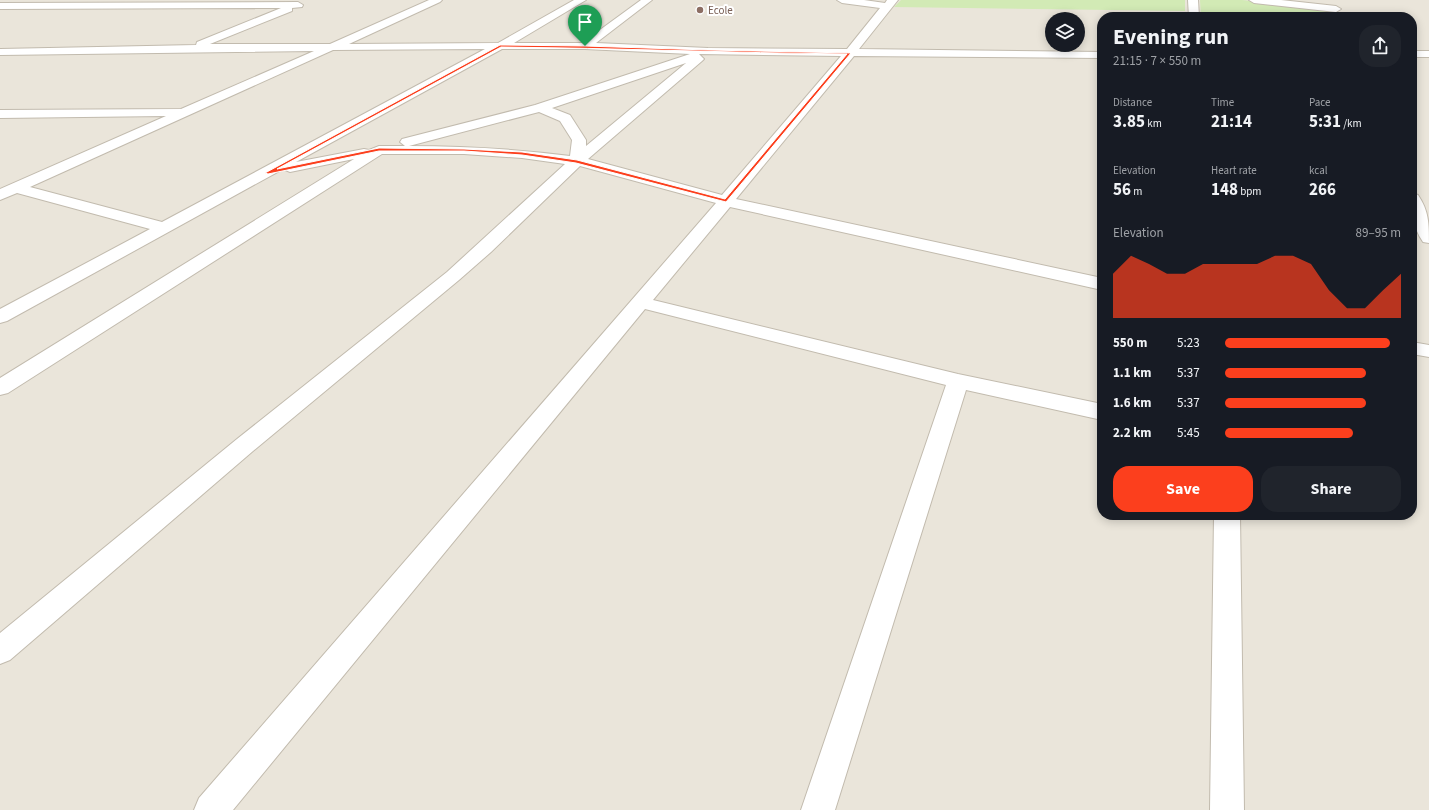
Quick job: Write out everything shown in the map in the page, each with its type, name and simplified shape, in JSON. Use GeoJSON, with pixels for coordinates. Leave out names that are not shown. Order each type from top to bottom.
{"type":"FeatureCollection","features":[{"type":"Feature","properties":{"kind":"street"},"geometry":{"type":"LineString","coordinates":[[183,4],[196,0]]}},
{"type":"Feature","properties":{"kind":"street"},"geometry":{"type":"LineString","coordinates":[[0,195],[437,0]]}},
{"type":"Feature","properties":{"kind":"street"},"geometry":{"type":"LineString","coordinates":[[0,317],[268,173],[581,0]]}},
{"type":"Feature","properties":{"kind":"street"},"geometry":{"type":"LineString","coordinates":[[585,46],[647,0]]}},
{"type":"Feature","properties":{"kind":"street"},"geometry":{"type":"LineString","coordinates":[[842,0],[890,3]]}},
{"type":"Feature","properties":{"kind":"street"},"geometry":{"type":"LineString","coordinates":[[1193,0],[1194,12]]}},
{"type":"Feature","properties":{"kind":"street"},"geometry":{"type":"LineString","coordinates":[[1254,0],[1336,9]]}},
{"type":"Feature","properties":{"kind":"street"},"geometry":{"type":"LineString","coordinates":[[211,810],[726,201],[890,3]]}},
{"type":"Feature","properties":{"kind":"street"},"geometry":{"type":"LineString","coordinates":[[0,6],[302,4],[190,48]]}},
{"type":"Feature","properties":{"kind":"street"},"geometry":{"type":"LineString","coordinates":[[0,52],[190,48],[585,46],[708,51],[1097,54]]}},
{"type":"Feature","properties":{"kind":"street"},"geometry":{"type":"LineString","coordinates":[[268,173],[379,150],[540,108],[708,51]]}},
{"type":"Feature","properties":{"kind":"street"},"geometry":{"type":"LineString","coordinates":[[0,651],[245,445],[453,276],[485,248],[577,161],[708,51]]}},
{"type":"Feature","properties":{"kind":"street"},"geometry":{"type":"LineString","coordinates":[[1417,54],[1429,54]]}},
{"type":"Feature","properties":{"kind":"street"},"geometry":{"type":"LineString","coordinates":[[540,108],[566,118],[578,140],[577,161]]}},
{"type":"Feature","properties":{"kind":"street"},"geometry":{"type":"LineString","coordinates":[[0,114],[186,112]]}},
{"type":"Feature","properties":{"kind":"street"},"geometry":{"type":"LineString","coordinates":[[0,121],[18,114]]}},
{"type":"Feature","properties":{"kind":"street"},"geometry":{"type":"LineString","coordinates":[[0,388],[379,150],[471,150],[522,154],[577,161],[726,201],[1097,283]]}},
{"type":"Feature","properties":{"kind":"street"},"geometry":{"type":"LineString","coordinates":[[15,188],[165,228]]}},
{"type":"Feature","properties":{"kind":"street"},"geometry":{"type":"LineString","coordinates":[[1417,210],[1429,238]]}},
{"type":"Feature","properties":{"kind":"street"},"geometry":{"type":"LineString","coordinates":[[640,302],[958,381],[1097,411]]}},
{"type":"Feature","properties":{"kind":"street"},"geometry":{"type":"LineString","coordinates":[[1417,349],[1429,351]]}},
{"type":"Feature","properties":{"kind":"street"},"geometry":{"type":"LineString","coordinates":[[818,810],[958,381]]}},
{"type":"Feature","properties":{"kind":"street"},"geometry":{"type":"LineString","coordinates":[[1227,520],[1227,810]]}},
{"type":"Feature","properties":{"kind":"shaded area"},"geometry":{"type":"Polygon","coordinates":[[[0,0],[1429,0],[1429,810],[0,810],[0,0]]]}},
{"type":"Feature","properties":{"kind":"green space"},"geometry":{"type":"Polygon","coordinates":[[[901,0],[1185,0],[1185,11],[894,7],[901,0]]]}},
{"type":"Feature","properties":{"kind":"green space"},"geometry":{"type":"Polygon","coordinates":[[[1200,0],[1242,0],[1330,10],[1331,12],[1201,12],[1200,0]]]}},
{"type":"Feature","properties":{"kind":"place","name":"Ecole"},"geometry":{"type":"Point","coordinates":[700,10]}},
{"type":"Feature","properties":{"kind":"route"},"geometry":{"type":"LineString","coordinates":[[500,46],[585,46],[708,51],[850,53],[726,201],[577,161],[522,154],[464,150],[379,150],[268,173],[500,46]]}}]}
